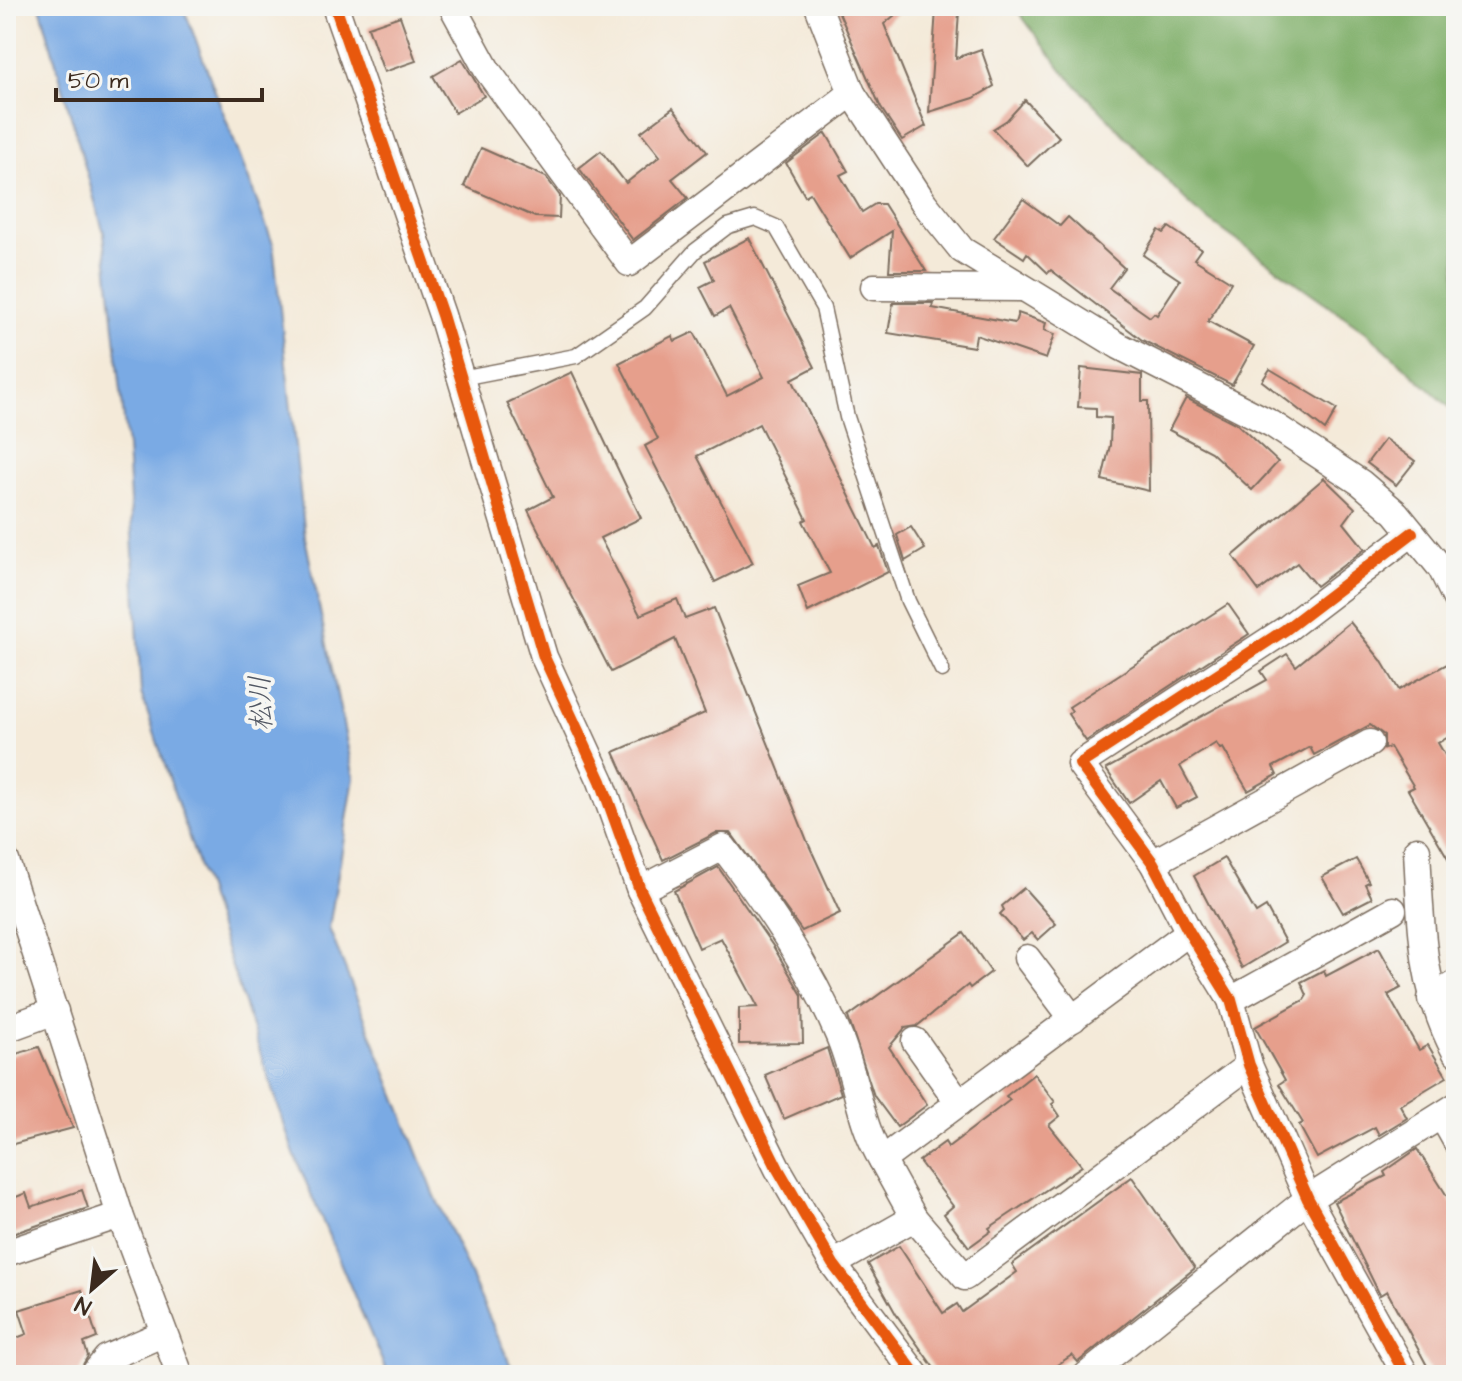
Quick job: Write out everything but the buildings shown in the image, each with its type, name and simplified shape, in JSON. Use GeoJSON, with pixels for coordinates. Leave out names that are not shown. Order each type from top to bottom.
{"type":"FeatureCollection","features":[{"type":"Feature","properties":{"kind":"street"},"geometry":{"type":"LineString","coordinates":[[335,6],[461,378],[544,657],[601,781],[640,890],[778,1169],[833,1264],[916,1375]]}},
{"type":"Feature","properties":{"kind":"street"},"geometry":{"type":"LineString","coordinates":[[452,6],[487,70],[629,263],[852,93]]}},
{"type":"Feature","properties":{"kind":"street"},"geometry":{"type":"LineString","coordinates":[[818,6],[852,93],[924,203],[962,250],[1119,346],[1272,424],[1361,483],[1396,513],[1441,568],[1456,599]]}},
{"type":"Feature","properties":{"kind":"street"},"geometry":{"type":"LineString","coordinates":[[874,287],[1022,288]]}},
{"type":"Feature","properties":{"kind":"street"},"geometry":{"type":"LineString","coordinates":[[1406,1375],[1308,1199],[1249,1065],[1231,1000],[1189,932],[1153,863],[1080,764],[1285,630],[1412,533]]}},
{"type":"Feature","properties":{"kind":"street"},"geometry":{"type":"LineString","coordinates":[[1153,863],[1370,743]]}},
{"type":"Feature","properties":{"kind":"street"},"geometry":{"type":"LineString","coordinates":[[640,890],[723,847],[769,908],[816,987],[839,1037],[872,1144],[914,1218],[965,1277],[1249,1065]]}},
{"type":"Feature","properties":{"kind":"street"},"geometry":{"type":"LineString","coordinates":[[1417,850],[1423,955],[1431,999],[1456,1053]]}},
{"type":"Feature","properties":{"kind":"street"},"geometry":{"type":"LineString","coordinates":[[6,861],[120,1215],[162,1334],[180,1375]]}},
{"type":"Feature","properties":{"kind":"street"},"geometry":{"type":"LineString","coordinates":[[1231,1000],[1393,910]]}},
{"type":"Feature","properties":{"kind":"street"},"geometry":{"type":"LineString","coordinates":[[882,1160],[1189,932]]}},
{"type":"Feature","properties":{"kind":"street"},"geometry":{"type":"LineString","coordinates":[[1027,958],[1073,1019]]}},
{"type":"Feature","properties":{"kind":"street"},"geometry":{"type":"LineString","coordinates":[[1431,999],[1456,983]]}},
{"type":"Feature","properties":{"kind":"street"},"geometry":{"type":"LineString","coordinates":[[6,1029],[55,1011]]}},
{"type":"Feature","properties":{"kind":"street"},"geometry":{"type":"LineString","coordinates":[[915,1041],[959,1103]]}},
{"type":"Feature","properties":{"kind":"street"},"geometry":{"type":"LineString","coordinates":[[1087,1375],[1308,1199],[1449,1111],[1456,1141]]}},
{"type":"Feature","properties":{"kind":"street"},"geometry":{"type":"LineString","coordinates":[[6,1253],[120,1215]]}},
{"type":"Feature","properties":{"kind":"street"},"geometry":{"type":"LineString","coordinates":[[833,1264],[914,1218]]}},
{"type":"Feature","properties":{"kind":"street"},"geometry":{"type":"LineString","coordinates":[[93,1375],[107,1358],[162,1334]]}},
{"type":"Feature","properties":{"kind":"lane"},"geometry":{"type":"LineString","coordinates":[[461,378],[576,356],[645,308],[695,251],[728,226],[755,218],[776,227],[823,308],[847,417],[908,601],[942,670]]}},
{"type":"Feature","properties":{"kind":"green space"},"geometry":{"type":"Polygon","coordinates":[[[1014,6],[1456,6],[1456,413],[1366,332],[1197,212],[1064,72],[1014,6]]]}},
{"type":"Feature","properties":{"kind":"water","name":"松川"},"geometry":{"type":"Polygon","coordinates":[[[40,6],[183,6],[273,244],[305,537],[354,778],[329,928],[435,1196],[515,1375],[388,1375],[294,1154],[141,693],[127,448],[104,234],[40,6]]]}},
{"type":"Feature","properties":{"kind":"cycle path"},"geometry":{"type":"LineString","coordinates":[[335,6],[442,315],[544,657],[601,781],[640,890],[778,1169],[833,1264],[916,1375]]}},
{"type":"Feature","properties":{"kind":"cycle path"},"geometry":{"type":"LineString","coordinates":[[1406,1375],[1308,1199],[1249,1065],[1231,1000],[1189,932],[1153,863],[1080,764],[1285,630],[1412,533]]}}]}
